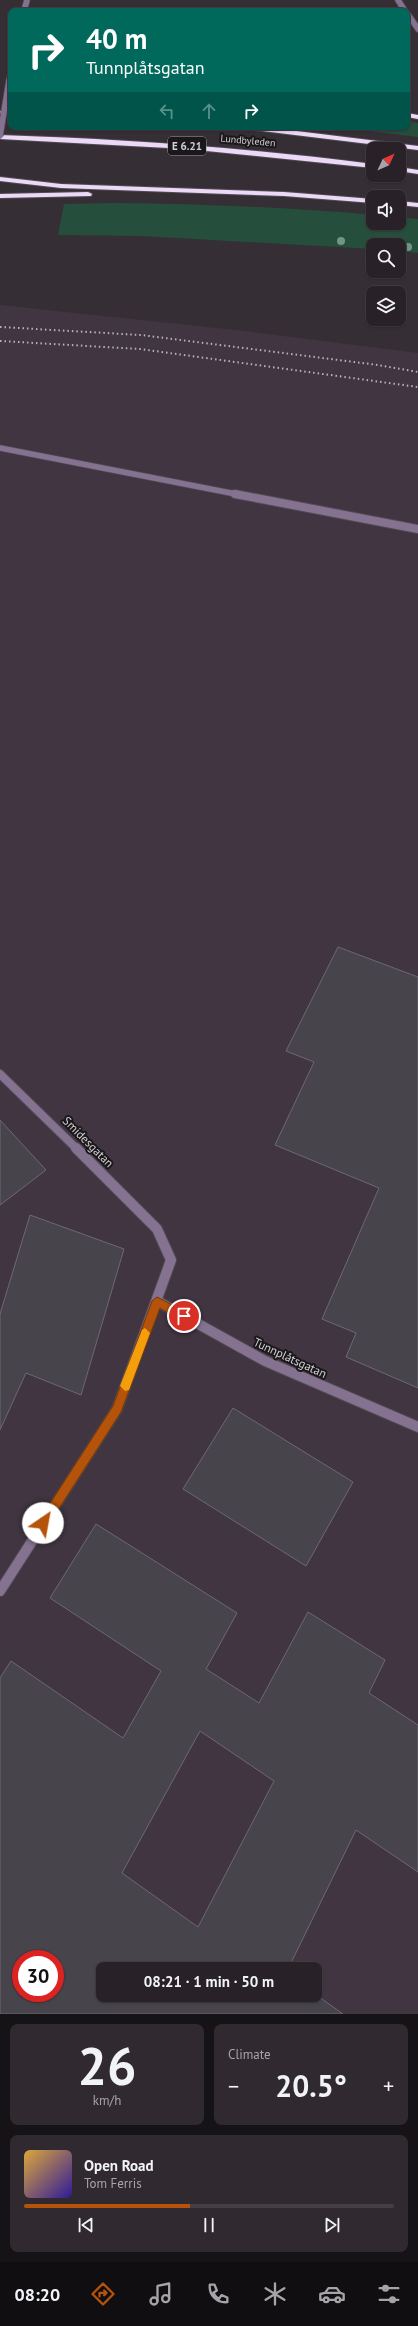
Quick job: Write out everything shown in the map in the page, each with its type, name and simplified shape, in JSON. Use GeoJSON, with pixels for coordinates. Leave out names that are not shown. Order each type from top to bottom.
{"type":"FeatureCollection","features":[{"type":"Feature","properties":{"kind":"highway","name":"Lundbyleden"},"geometry":{"type":"LineString","coordinates":[[269,130],[418,148]]}},
{"type":"Feature","properties":{"kind":"highway","name":"Lundbyleden"},"geometry":{"type":"LineString","coordinates":[[0,136],[181,146],[292,155],[366,165]]}},
{"type":"Feature","properties":{"kind":"highway"},"geometry":{"type":"LineString","coordinates":[[406,171],[418,172]]}},
{"type":"Feature","properties":{"kind":"highway"},"geometry":{"type":"LineString","coordinates":[[0,179],[61,186],[284,194],[366,200]]}},
{"type":"Feature","properties":{"kind":"highway"},"geometry":{"type":"LineString","coordinates":[[0,196],[173,190]]}},
{"type":"Feature","properties":{"kind":"highway"},"geometry":{"type":"LineString","coordinates":[[406,204],[418,205]]}},
{"type":"Feature","properties":{"kind":"street"},"geometry":{"type":"LineString","coordinates":[[410,18],[418,29]]}},
{"type":"Feature","properties":{"kind":"street"},"geometry":{"type":"LineString","coordinates":[[0,136],[8,87]]}},
{"type":"Feature","properties":{"kind":"street"},"geometry":{"type":"LineString","coordinates":[[0,448],[418,529]]}},
{"type":"Feature","properties":{"kind":"street","name":"Smidesgatan"},"geometry":{"type":"LineString","coordinates":[[0,1074],[42,1113],[157,1229],[171,1260],[157,1301]]}},
{"type":"Feature","properties":{"kind":"street"},"geometry":{"type":"LineString","coordinates":[[0,1591],[117,1409],[157,1301]]}},
{"type":"Feature","properties":{"kind":"street","name":"Tunnplåtsgatan"},"geometry":{"type":"LineString","coordinates":[[157,1301],[265,1361],[418,1427]]}},
{"type":"Feature","properties":{"kind":"shaded area"},"geometry":{"type":"Polygon","coordinates":[[[0,305],[236,330],[418,353],[418,2014],[0,2014],[0,305]]]}},
{"type":"Feature","properties":{"kind":"green space"},"geometry":{"type":"Polygon","coordinates":[[[410,122],[418,123],[418,137],[360,130],[410,130],[410,122]]]}},
{"type":"Feature","properties":{"kind":"green space"},"geometry":{"type":"Polygon","coordinates":[[[64,204],[180,204],[341,212],[366,214],[366,230],[406,230],[406,218],[418,219],[418,253],[406,252],[406,238],[366,238],[366,249],[141,236],[58,235],[64,204]]]}},
{"type":"Feature","properties":{"kind":"building"},"geometry":{"type":"Polygon","coordinates":[[[338,947],[418,977],[418,1388],[346,1357],[356,1333],[322,1319],[379,1188],[275,1145],[314,1062],[286,1051],[338,947]]]}},
{"type":"Feature","properties":{"kind":"building"},"geometry":{"type":"Polygon","coordinates":[[[0,1120],[46,1170],[0,1205],[0,1120]]]}},
{"type":"Feature","properties":{"kind":"building"},"geometry":{"type":"Polygon","coordinates":[[[30,1215],[124,1249],[81,1395],[26,1373],[0,1430],[0,1314],[30,1215]]]}},
{"type":"Feature","properties":{"kind":"building"},"geometry":{"type":"Polygon","coordinates":[[[233,1408],[353,1482],[306,1566],[183,1489],[233,1408]]]}},
{"type":"Feature","properties":{"kind":"building"},"geometry":{"type":"Polygon","coordinates":[[[96,1524],[237,1613],[206,1669],[259,1703],[308,1612],[385,1660],[369,1693],[418,1725],[418,1872],[356,1830],[291,1962],[96,1962],[96,2002],[322,2002],[322,1999],[343,2014],[0,2014],[0,1678],[11,1661],[123,1738],[161,1671],[50,1598],[96,1524]],[[200,1731],[122,1873],[198,1927],[274,1781],[200,1731]]]}},
{"type":"Feature","properties":{"kind":"railway"},"geometry":{"type":"LineString","coordinates":[[0,327],[141,335],[378,365],[418,372]]}},
{"type":"Feature","properties":{"kind":"railway"},"geometry":{"type":"LineString","coordinates":[[0,341],[140,349],[418,387]]}},
{"type":"Feature","properties":{"kind":"slow traffic"},"geometry":{"type":"LineString","coordinates":[[125,1386],[145,1333]]}},
{"type":"Feature","properties":{"kind":"route"},"geometry":{"type":"LineString","coordinates":[[43,1523],[117,1409],[157,1301],[184,1316]]}}]}
